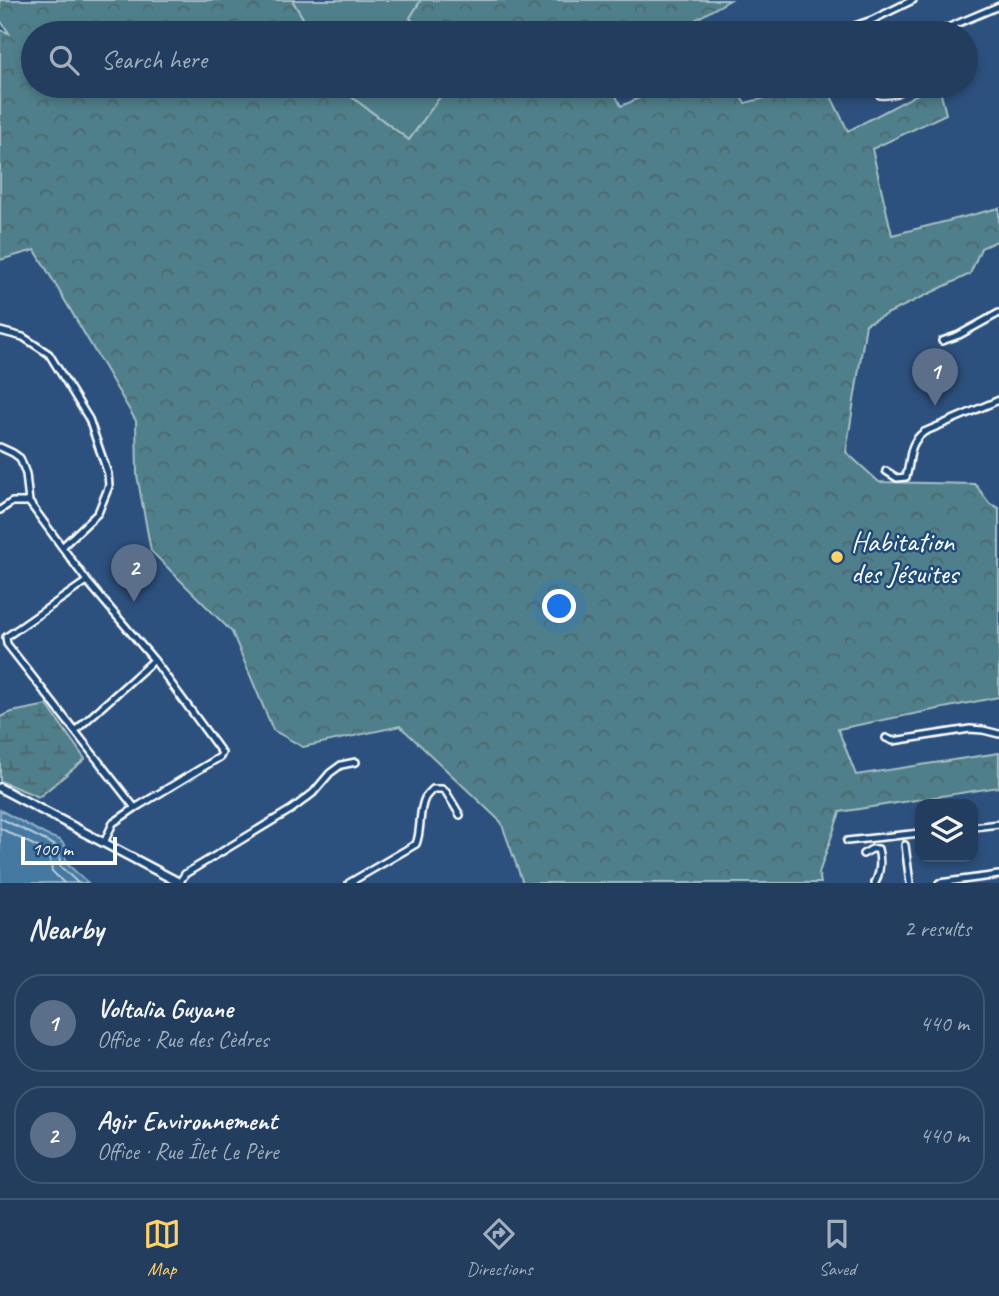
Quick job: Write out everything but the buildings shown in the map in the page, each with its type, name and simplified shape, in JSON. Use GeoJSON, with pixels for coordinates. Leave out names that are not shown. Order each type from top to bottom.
{"type":"FeatureCollection","features":[{"type":"Feature","properties":{"kind":"street"},"geometry":{"type":"LineString","coordinates":[[869,21],[913,0]]}},
{"type":"Feature","properties":{"kind":"street"},"geometry":{"type":"LineString","coordinates":[[963,21],[999,6]]}},
{"type":"Feature","properties":{"kind":"street"},"geometry":{"type":"LineString","coordinates":[[942,341],[999,313]]}},
{"type":"Feature","properties":{"kind":"street"},"geometry":{"type":"LineString","coordinates":[[0,331],[23,337],[49,354],[89,419],[108,474],[109,486],[98,513],[62,547]]}},
{"type":"Feature","properties":{"kind":"street"},"geometry":{"type":"LineString","coordinates":[[887,471],[897,478],[906,477],[915,439],[924,432],[999,400]]}},
{"type":"Feature","properties":{"kind":"street"},"geometry":{"type":"LineString","coordinates":[[0,447],[20,458],[26,474],[29,502],[87,581],[154,660],[222,753],[220,757],[113,823],[104,843]]}},
{"type":"Feature","properties":{"kind":"street"},"geometry":{"type":"LineString","coordinates":[[0,510],[12,502],[29,502]]}},
{"type":"Feature","properties":{"kind":"street"},"geometry":{"type":"LineString","coordinates":[[87,581],[6,637],[7,644],[135,808]]}},
{"type":"Feature","properties":{"kind":"street"},"geometry":{"type":"LineString","coordinates":[[75,731],[154,660]]}},
{"type":"Feature","properties":{"kind":"street"},"geometry":{"type":"LineString","coordinates":[[886,738],[893,741],[970,729],[999,734]]}},
{"type":"Feature","properties":{"kind":"street"},"geometry":{"type":"LineString","coordinates":[[0,788],[179,883],[185,874],[292,809],[313,793],[330,772],[341,765],[356,762]]}},
{"type":"Feature","properties":{"kind":"street"},"geometry":{"type":"LineString","coordinates":[[349,883],[416,844],[420,836],[425,798],[433,789],[446,792],[460,815]]}},
{"type":"Feature","properties":{"kind":"street"},"geometry":{"type":"LineString","coordinates":[[978,826],[999,824]]}},
{"type":"Feature","properties":{"kind":"street"},"geometry":{"type":"LineString","coordinates":[[848,841],[915,834]]}},
{"type":"Feature","properties":{"kind":"street"},"geometry":{"type":"LineString","coordinates":[[905,845],[909,883]]}},
{"type":"Feature","properties":{"kind":"street"},"geometry":{"type":"LineString","coordinates":[[863,854],[878,849],[880,858],[875,883]]}},
{"type":"Feature","properties":{"kind":"street"},"geometry":{"type":"LineString","coordinates":[[939,883],[999,875]]}},
{"type":"Feature","properties":{"kind":"green space"},"geometry":{"type":"Polygon","coordinates":[[[0,0],[292,0],[305,21],[21,21],[21,98],[353,98],[409,140],[439,98],[617,98],[621,106],[640,98],[741,98],[745,103],[765,98],[832,98],[848,131],[910,98],[942,98],[946,114],[872,149],[892,235],[999,208],[999,240],[981,248],[970,274],[866,324],[846,452],[879,482],[975,484],[990,504],[999,508],[999,697],[838,729],[856,775],[999,753],[999,787],[840,812],[819,873],[821,883],[523,883],[501,822],[400,726],[303,747],[273,730],[232,632],[151,551],[137,475],[136,421],[35,250],[0,260],[0,30],[9,33],[0,20],[0,0]]]}},
{"type":"Feature","properties":{"kind":"green space"},"geometry":{"type":"Polygon","coordinates":[[[292,0],[421,0],[410,18],[413,21],[305,21],[292,0]]]}},
{"type":"Feature","properties":{"kind":"green space"},"geometry":{"type":"Polygon","coordinates":[[[421,0],[730,0],[693,21],[413,21],[410,18],[421,0]]]}},
{"type":"Feature","properties":{"kind":"green space"},"geometry":{"type":"Polygon","coordinates":[[[353,98],[439,98],[409,140],[353,98]]]}},
{"type":"Feature","properties":{"kind":"green space"},"geometry":{"type":"Polygon","coordinates":[[[47,705],[85,759],[39,797],[0,781],[0,717],[47,705]]]}},
{"type":"Feature","properties":{"kind":"water"},"geometry":{"type":"Polygon","coordinates":[[[0,810],[60,840],[66,847],[66,863],[88,883],[0,883],[0,810]]]}},
{"type":"Feature","properties":{"kind":"place","name":"Voltalia Guyane"},"geometry":{"type":"Point","coordinates":[935,406]}},
{"type":"Feature","properties":{"kind":"place","name":"Habitation des Jésuites"},"geometry":{"type":"Point","coordinates":[837,557]}},
{"type":"Feature","properties":{"kind":"place","name":"Agir Environnement"},"geometry":{"type":"Point","coordinates":[134,602]}}]}
